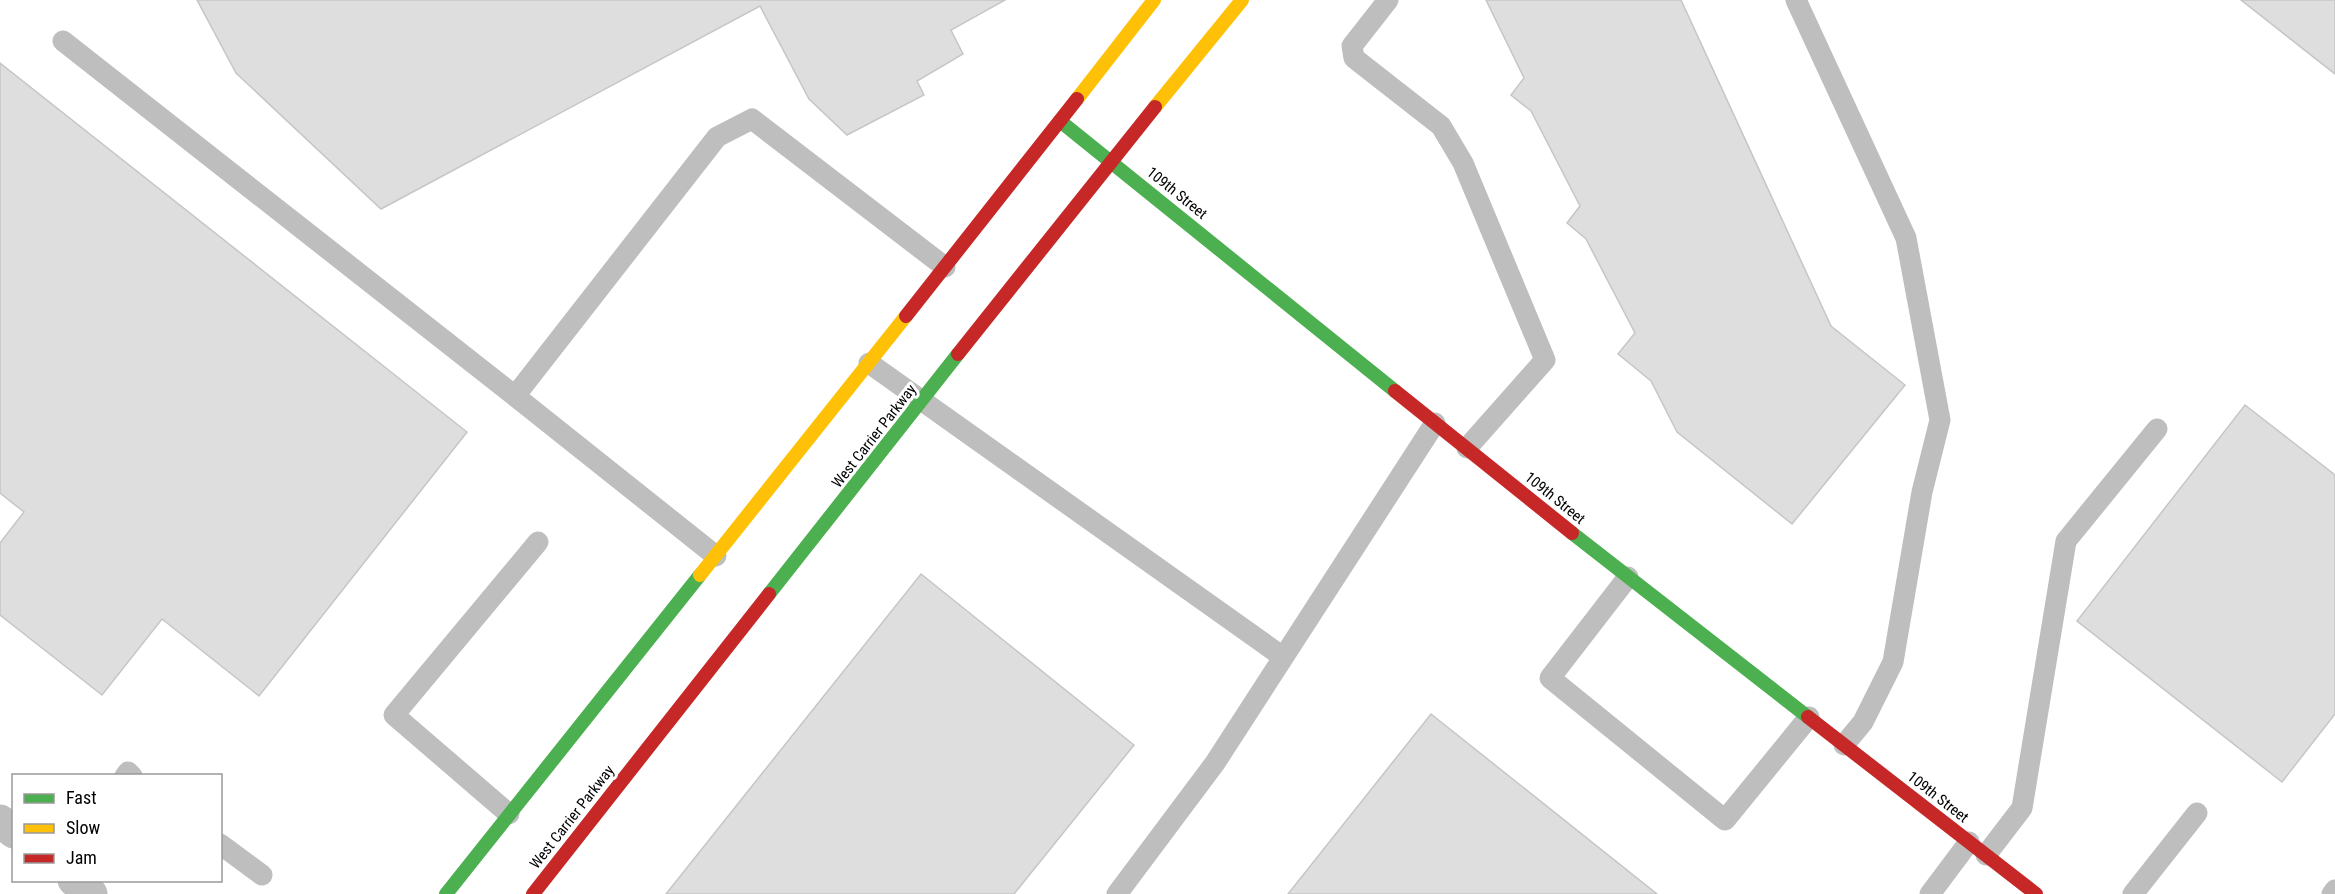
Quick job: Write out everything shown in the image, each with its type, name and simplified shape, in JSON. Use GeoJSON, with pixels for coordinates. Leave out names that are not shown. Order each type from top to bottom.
{"type":"FeatureCollection","features":[{"type":"Feature","properties":{"kind":"main road"},"geometry":{"type":"LineString","coordinates":[[446,894],[869,363],[1154,0]]}},
{"type":"Feature","properties":{"kind":"main road","name":"West Carrier Parkway"},"geometry":{"type":"LineString","coordinates":[[533,894],[1111,160],[1242,0]]}},
{"type":"Feature","properties":{"kind":"main road","name":"109th Street"},"geometry":{"type":"LineString","coordinates":[[1060,121],[1628,577],[2036,894]]}},
{"type":"Feature","properties":{"kind":"street"},"geometry":{"type":"LineString","coordinates":[[0,821],[12,830]]}},
{"type":"Feature","properties":{"kind":"street"},"geometry":{"type":"LineString","coordinates":[[76,882],[91,894]]}},
{"type":"Feature","properties":{"kind":"lane"},"geometry":{"type":"LineString","coordinates":[[1388,0],[1352,46],[1354,58],[1441,126],[1463,163],[1545,360],[1467,448]]}},
{"type":"Feature","properties":{"kind":"lane"},"geometry":{"type":"LineString","coordinates":[[1796,0],[1906,238],[1940,420],[1922,492],[1893,662],[1863,722],[1844,745]]}},
{"type":"Feature","properties":{"kind":"lane"},"geometry":{"type":"LineString","coordinates":[[63,41],[716,556]]}},
{"type":"Feature","properties":{"kind":"lane"},"geometry":{"type":"LineString","coordinates":[[514,396],[717,137],[752,119],[945,267]]}},
{"type":"Feature","properties":{"kind":"lane"},"geometry":{"type":"LineString","coordinates":[[869,363],[1283,657]]}},
{"type":"Feature","properties":{"kind":"lane"},"geometry":{"type":"LineString","coordinates":[[1117,894],[1215,763],[1435,423]]}},
{"type":"Feature","properties":{"kind":"lane"},"geometry":{"type":"LineString","coordinates":[[1986,855],[2022,808],[2066,541],[2157,429]]}},
{"type":"Feature","properties":{"kind":"lane"},"geometry":{"type":"LineString","coordinates":[[509,814],[394,715],[538,542]]}},
{"type":"Feature","properties":{"kind":"lane"},"geometry":{"type":"LineString","coordinates":[[1628,577],[1550,678],[1725,820],[1809,717]]}},
{"type":"Feature","properties":{"kind":"lane"},"geometry":{"type":"LineString","coordinates":[[2133,894],[2197,813]]}},
{"type":"Feature","properties":{"kind":"lane"},"geometry":{"type":"LineString","coordinates":[[1930,894],[1969,842]]}},
{"type":"Feature","properties":{"kind":"lane"},"geometry":{"type":"LineString","coordinates":[[222,845],[262,875]]}},
{"type":"Feature","properties":{"kind":"lane"},"geometry":{"type":"LineString","coordinates":[[2332,894],[2335,890]]}},
{"type":"Feature","properties":{"kind":"building"},"geometry":{"type":"Polygon","coordinates":[[[197,0],[1005,0],[951,30],[963,54],[917,81],[924,95],[847,135],[809,99],[760,6],[381,209],[236,73],[197,0]]]}},
{"type":"Feature","properties":{"kind":"building"},"geometry":{"type":"Polygon","coordinates":[[[1486,0],[1681,0],[1831,326],[1905,385],[1792,524],[1677,432],[1651,381],[1618,354],[1635,333],[1586,239],[1567,223],[1580,206],[1531,111],[1511,95],[1524,78],[1486,0]]]}},
{"type":"Feature","properties":{"kind":"building"},"geometry":{"type":"Polygon","coordinates":[[[2241,0],[2335,0],[2335,74],[2241,0]]]}},
{"type":"Feature","properties":{"kind":"building"},"geometry":{"type":"Polygon","coordinates":[[[0,63],[467,432],[259,696],[162,619],[102,695],[0,615],[0,543],[24,512],[0,493],[0,63]]]}},
{"type":"Feature","properties":{"kind":"building"},"geometry":{"type":"Polygon","coordinates":[[[2245,405],[2335,475],[2335,714],[2282,782],[2077,621],[2245,405]]]}},
{"type":"Feature","properties":{"kind":"building"},"geometry":{"type":"Polygon","coordinates":[[[921,574],[1134,745],[1014,894],[666,894],[921,574]]]}},
{"type":"Feature","properties":{"kind":"building"},"geometry":{"type":"Polygon","coordinates":[[[1431,714],[1657,894],[1288,894],[1431,714]]]}},
{"type":"Feature","properties":{"kind":"traffic: fast"},"geometry":{"type":"LineString","coordinates":[[1060,121],[1395,391]]}},
{"type":"Feature","properties":{"kind":"traffic: fast"},"geometry":{"type":"LineString","coordinates":[[769,594],[958,354]]}},
{"type":"Feature","properties":{"kind":"traffic: fast"},"geometry":{"type":"LineString","coordinates":[[1572,533],[1808,717]]}},
{"type":"Feature","properties":{"kind":"traffic: fast"},"geometry":{"type":"LineString","coordinates":[[446,894],[700,575]]}},
{"type":"Feature","properties":{"kind":"traffic: slow"},"geometry":{"type":"LineString","coordinates":[[1077,99],[1154,0]]}},
{"type":"Feature","properties":{"kind":"traffic: slow"},"geometry":{"type":"LineString","coordinates":[[1155,107],[1242,0]]}},
{"type":"Feature","properties":{"kind":"traffic: slow"},"geometry":{"type":"LineString","coordinates":[[700,575],[906,316]]}},
{"type":"Feature","properties":{"kind":"traffic: jam"},"geometry":{"type":"LineString","coordinates":[[906,316],[1077,99]]}},
{"type":"Feature","properties":{"kind":"traffic: jam"},"geometry":{"type":"LineString","coordinates":[[958,354],[1155,107]]}},
{"type":"Feature","properties":{"kind":"traffic: jam"},"geometry":{"type":"LineString","coordinates":[[1395,391],[1572,533]]}},
{"type":"Feature","properties":{"kind":"traffic: jam"},"geometry":{"type":"LineString","coordinates":[[533,894],[769,594]]}},
{"type":"Feature","properties":{"kind":"traffic: jam"},"geometry":{"type":"LineString","coordinates":[[1808,717],[2036,894]]}}]}
